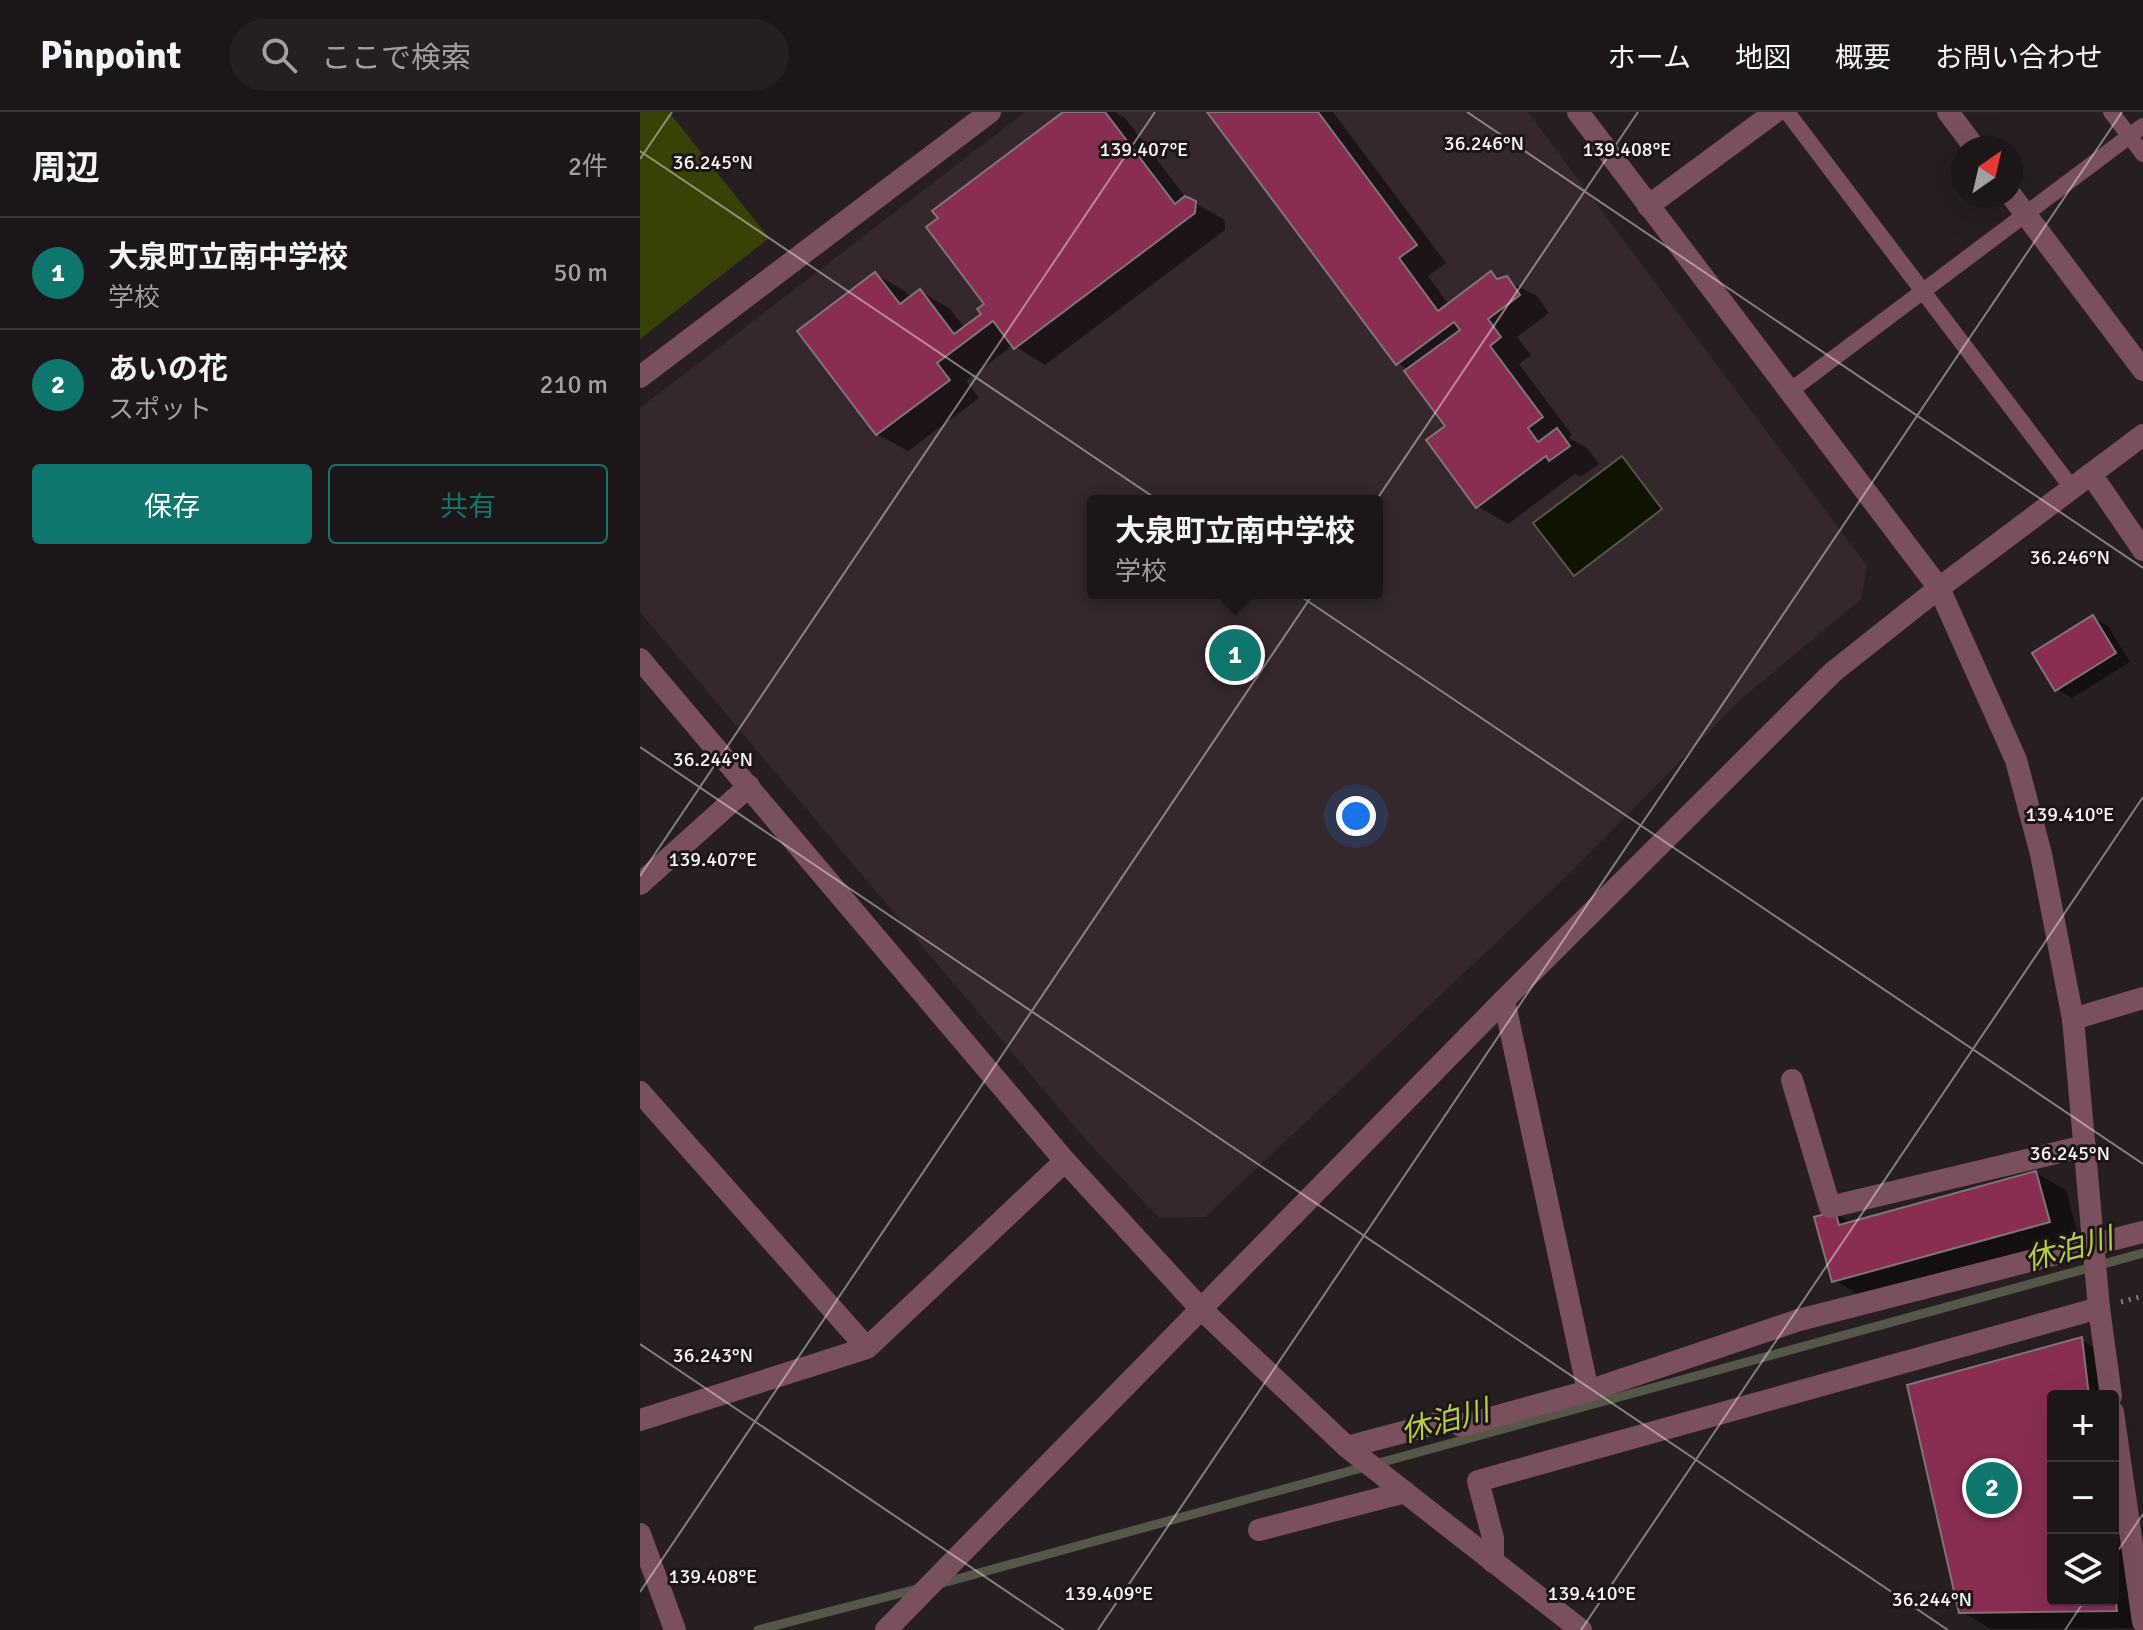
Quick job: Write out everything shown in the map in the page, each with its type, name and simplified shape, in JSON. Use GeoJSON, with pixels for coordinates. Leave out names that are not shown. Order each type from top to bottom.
{"type":"FeatureCollection","features":[{"type":"Feature","properties":{"kind":"street"},"geometry":{"type":"LineString","coordinates":[[640,377],[990,112]]}},
{"type":"Feature","properties":{"kind":"street"},"geometry":{"type":"LineString","coordinates":[[1578,112],[1939,588],[2016,760],[2041,854],[2073,1019],[2099,1308],[2110,1390]]}},
{"type":"Feature","properties":{"kind":"street"},"geometry":{"type":"LineString","coordinates":[[1648,206],[1775,112]]}},
{"type":"Feature","properties":{"kind":"street"},"geometry":{"type":"LineString","coordinates":[[1948,112],[1966,136]]}},
{"type":"Feature","properties":{"kind":"street"},"geometry":{"type":"LineString","coordinates":[[2021,208],[2143,370]]}},
{"type":"Feature","properties":{"kind":"street"},"geometry":{"type":"LineString","coordinates":[[886,1630],[1504,1000],[1833,672],[2143,435]]}},
{"type":"Feature","properties":{"kind":"street"},"geometry":{"type":"LineString","coordinates":[[2091,474],[2143,550]]}},
{"type":"Feature","properties":{"kind":"street"},"geometry":{"type":"LineString","coordinates":[[640,659],[1065,1161],[1200,1308],[1354,1452],[1493,1562],[1566,1626]]}},
{"type":"Feature","properties":{"kind":"street"},"geometry":{"type":"LineString","coordinates":[[640,884],[749,786]]}},
{"type":"Feature","properties":{"kind":"street"},"geometry":{"type":"LineString","coordinates":[[2073,1019],[2143,998]]}},
{"type":"Feature","properties":{"kind":"street"},"geometry":{"type":"LineString","coordinates":[[1504,1000],[1588,1391]]}},
{"type":"Feature","properties":{"kind":"street"},"geometry":{"type":"LineString","coordinates":[[1792,1080],[1830,1207],[2085,1146]]}},
{"type":"Feature","properties":{"kind":"street"},"geometry":{"type":"LineString","coordinates":[[640,1092],[867,1348]]}},
{"type":"Feature","properties":{"kind":"street"},"geometry":{"type":"LineString","coordinates":[[640,1420],[867,1348],[1065,1161]]}},
{"type":"Feature","properties":{"kind":"street"},"geometry":{"type":"LineString","coordinates":[[1354,1452],[1453,1419],[1461,1426],[1588,1391],[1799,1320],[2143,1232]]}},
{"type":"Feature","properties":{"kind":"street"},"geometry":{"type":"LineString","coordinates":[[1493,1562],[1493,1538],[1478,1481],[2099,1308]]}},
{"type":"Feature","properties":{"kind":"street"},"geometry":{"type":"LineString","coordinates":[[2119,1454],[2143,1622]]}},
{"type":"Feature","properties":{"kind":"street"},"geometry":{"type":"LineString","coordinates":[[1259,1530],[1399,1488]]}},
{"type":"Feature","properties":{"kind":"street"},"geometry":{"type":"LineString","coordinates":[[640,1534],[675,1630]]}},
{"type":"Feature","properties":{"kind":"lane"},"geometry":{"type":"LineString","coordinates":[[1787,112],[2072,488]]}},
{"type":"Feature","properties":{"kind":"lane"},"geometry":{"type":"LineString","coordinates":[[2111,112],[2136,131],[2143,154]]}},
{"type":"Feature","properties":{"kind":"lane"},"geometry":{"type":"LineString","coordinates":[[1790,391],[2136,131]]}},
{"type":"Feature","properties":{"kind":"shaded area"},"geometry":{"type":"Polygon","coordinates":[[[1025,112],[1528,112],[1867,566],[1861,599],[1742,698],[1571,872],[1205,1217],[1159,1218],[1086,1140],[640,612],[640,408],[1025,112]]]}},
{"type":"Feature","properties":{"kind":"shaded area"},"geometry":{"type":"Polygon","coordinates":[[[1622,456],[1662,509],[1574,576],[1533,523],[1622,456]]]}},
{"type":"Feature","properties":{"kind":"green space"},"geometry":{"type":"Polygon","coordinates":[[[640,112],[669,112],[769,238],[640,339],[640,112]]]}},
{"type":"Feature","properties":{"kind":"building"},"geometry":{"type":"Polygon","coordinates":[[[1063,112],[1105,112],[1175,204],[1185,196],[1196,201],[1195,213],[1014,349],[993,321],[937,363],[950,380],[876,435],[797,331],[875,272],[900,304],[920,289],[954,334],[981,314],[977,309],[984,304],[926,227],[938,218],[932,211],[1063,112]]]}},
{"type":"Feature","properties":{"kind":"building"},"geometry":{"type":"Polygon","coordinates":[[[1207,112],[1318,112],[1417,245],[1399,258],[1438,311],[1491,271],[1497,279],[1507,276],[1520,295],[1488,319],[1501,337],[1490,346],[1543,417],[1528,428],[1538,442],[1557,428],[1570,446],[1549,461],[1546,456],[1476,508],[1426,440],[1445,426],[1404,371],[1460,330],[1454,322],[1396,365],[1207,112]]]}},
{"type":"Feature","properties":{"kind":"building"},"geometry":{"type":"Polygon","coordinates":[[[2093,615],[2116,653],[2055,691],[2032,653],[2093,615]]]}},
{"type":"Feature","properties":{"kind":"building"},"geometry":{"type":"Polygon","coordinates":[[[2036,1171],[2050,1222],[1832,1282],[1814,1217],[1835,1211],[1839,1225],[2036,1171]]]}},
{"type":"Feature","properties":{"kind":"building"},"geometry":{"type":"Polygon","coordinates":[[[2082,1337],[2088,1390],[2047,1390],[2047,1606],[2116,1606],[2117,1611],[1959,1613],[1907,1385],[2082,1337]]]}},
{"type":"Feature","properties":{"kind":"waterway","name":"休泊川"},"geometry":{"type":"LineString","coordinates":[[939,1584],[2143,1253]]}},
{"type":"Feature","properties":{"kind":"waterway","name":"休泊川"},"geometry":{"type":"LineString","coordinates":[[758,1630],[917,1589]]}},
{"type":"Feature","properties":{"kind":"place","name":"大泉町立南中学校"},"geometry":{"type":"Point","coordinates":[1235,655]}},
{"type":"Feature","properties":{"kind":"place","name":"あいの花"},"geometry":{"type":"Point","coordinates":[1992,1488]}}]}
